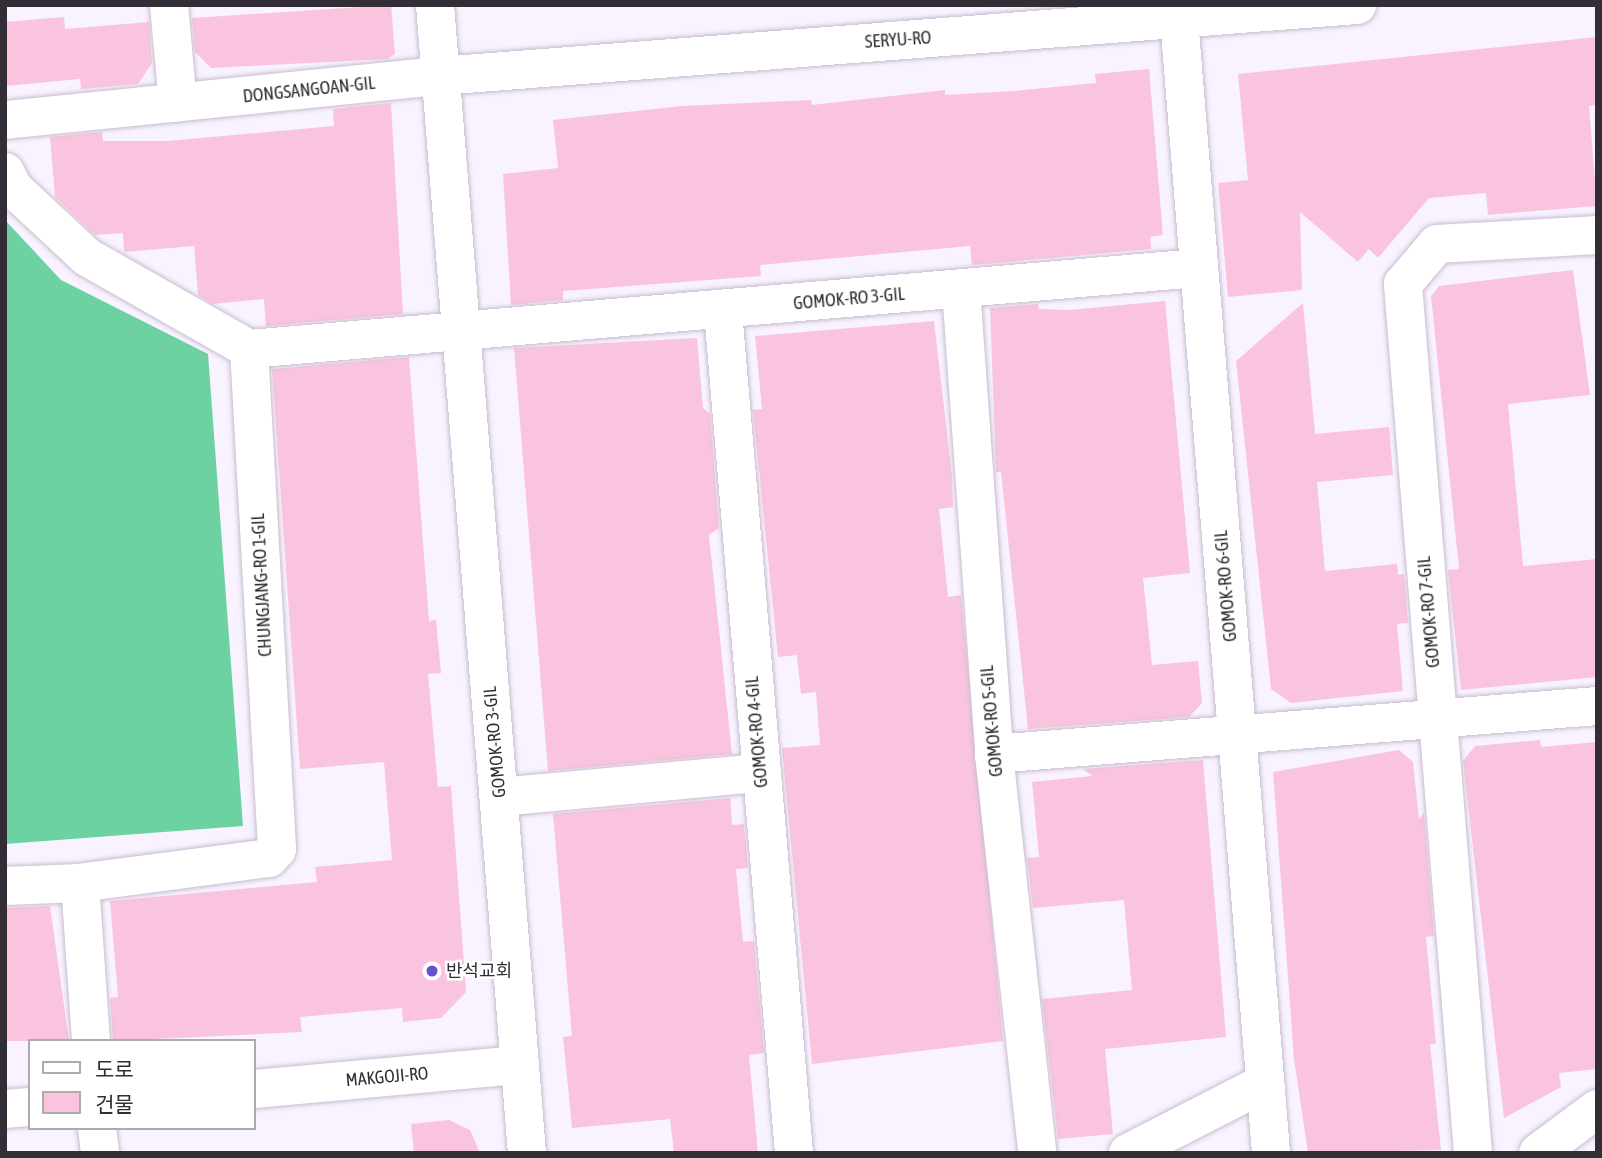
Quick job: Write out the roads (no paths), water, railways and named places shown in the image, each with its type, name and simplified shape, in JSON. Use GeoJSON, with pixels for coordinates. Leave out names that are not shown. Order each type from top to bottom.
{"type":"FeatureCollection","features":[{"type":"Feature","properties":{"kind":"street"},"geometry":{"type":"LineString","coordinates":[[169,5],[178,103]]}},
{"type":"Feature","properties":{"kind":"street","name":"GOMOK-RO 3-GIL"},"geometry":{"type":"LineString","coordinates":[[435,5],[459,332],[500,797],[527,1153]]}},
{"type":"Feature","properties":{"kind":"street","name":"SERYU-RO"},"geometry":{"type":"LineString","coordinates":[[440,76],[1076,16],[1179,19],[1357,5]]}},
{"type":"Feature","properties":{"kind":"street","name":"GOMOK-RO 6-GIL"},"geometry":{"type":"LineString","coordinates":[[1179,19],[1197,268],[1240,737],[1270,1153]]}},
{"type":"Feature","properties":{"kind":"street","name":"DONGSANGOAN-GIL"},"geometry":{"type":"LineString","coordinates":[[5,120],[440,76]]}},
{"type":"Feature","properties":{"kind":"street"},"geometry":{"type":"LineString","coordinates":[[5,172],[14,189],[87,257],[249,349],[459,332]]}},
{"type":"Feature","properties":{"kind":"street","name":"GOMOK-RO 7-GIL"},"geometry":{"type":"LineString","coordinates":[[1473,1153],[1403,284],[1437,244],[1597,235]]}},
{"type":"Feature","properties":{"kind":"street","name":"GOMOK-RO 3-GIL"},"geometry":{"type":"LineString","coordinates":[[459,332],[1197,268]]}},
{"type":"Feature","properties":{"kind":"street","name":"GOMOK-RO 5-GIL"},"geometry":{"type":"LineString","coordinates":[[961,289],[994,754],[1037,1153]]}},
{"type":"Feature","properties":{"kind":"street","name":"GOMOK-RO 4-GIL"},"geometry":{"type":"LineString","coordinates":[[723,311],[794,1153]]}},
{"type":"Feature","properties":{"kind":"street","name":"CHUNGJANG-RO 1-GIL"},"geometry":{"type":"LineString","coordinates":[[5,886],[80,883],[269,858],[277,849],[249,349]]}},
{"type":"Feature","properties":{"kind":"street"},"geometry":{"type":"LineString","coordinates":[[994,754],[1240,737],[1597,706]]}},
{"type":"Feature","properties":{"kind":"street"},"geometry":{"type":"LineString","coordinates":[[500,797],[760,773]]}},
{"type":"Feature","properties":{"kind":"street"},"geometry":{"type":"LineString","coordinates":[[80,883],[91,1039]]}},
{"type":"Feature","properties":{"kind":"street","name":"MAKGOJI-RO"},"geometry":{"type":"LineString","coordinates":[[256,1089],[520,1065]]}},
{"type":"Feature","properties":{"kind":"street"},"geometry":{"type":"LineString","coordinates":[[1128,1153],[1265,1083]]}},
{"type":"Feature","properties":{"kind":"street"},"geometry":{"type":"LineString","coordinates":[[5,1109],[28,1107]]}},
{"type":"Feature","properties":{"kind":"street"},"geometry":{"type":"LineString","coordinates":[[1538,1153],[1597,1109]]}},
{"type":"Feature","properties":{"kind":"street"},"geometry":{"type":"LineString","coordinates":[[97,1130],[100,1153]]}},
{"type":"Feature","properties":{"kind":"place","name":"반석교회"},"geometry":{"type":"Point","coordinates":[432,971]}}]}
